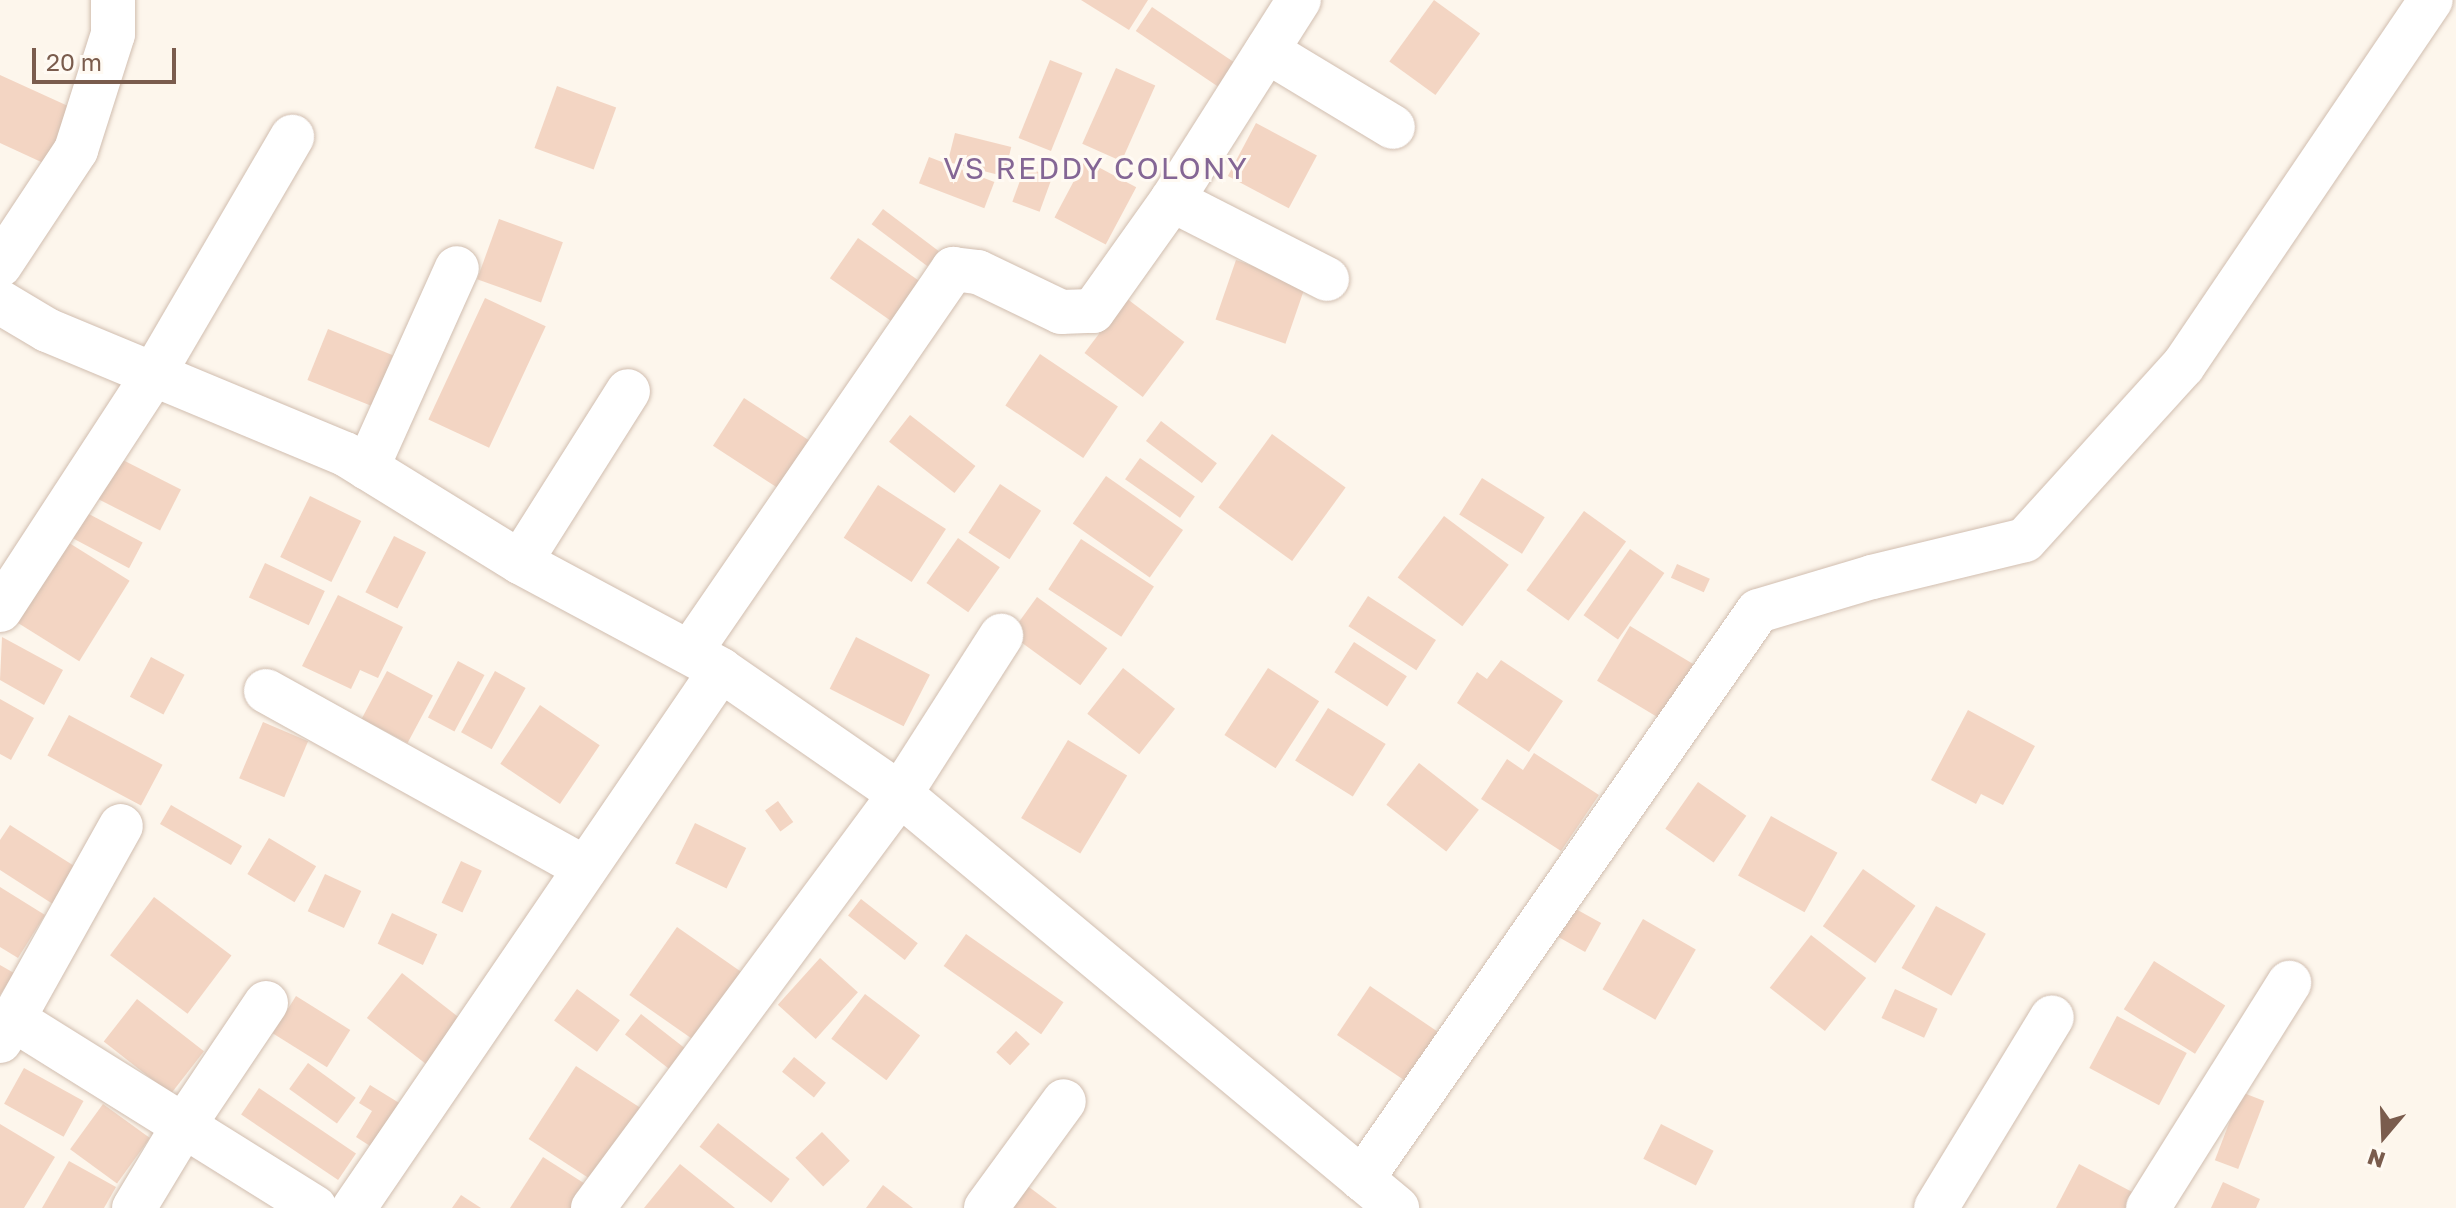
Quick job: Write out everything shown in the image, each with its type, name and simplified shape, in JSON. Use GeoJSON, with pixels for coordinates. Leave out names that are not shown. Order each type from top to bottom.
{"type":"FeatureCollection","features":[{"type":"Feature","properties":{"kind":"street"},"geometry":{"type":"LineString","coordinates":[[0,265],[76,150],[113,34],[113,0]]}},
{"type":"Feature","properties":{"kind":"street"},"geometry":{"type":"LineString","coordinates":[[354,1208],[585,868],[705,661],[953,269],[978,272],[1061,312],[1093,311],[1172,200],[1299,0]]}},
{"type":"Feature","properties":{"kind":"street"},"geometry":{"type":"LineString","coordinates":[[1362,1179],[1758,611],[1872,577],[2025,540],[2183,366],[2431,0]]}},
{"type":"Feature","properties":{"kind":"street"},"geometry":{"type":"LineString","coordinates":[[1267,51],[1393,127]]}},
{"type":"Feature","properties":{"kind":"street"},"geometry":{"type":"LineString","coordinates":[[0,610],[153,375],[292,137]]}},
{"type":"Feature","properties":{"kind":"street"},"geometry":{"type":"LineString","coordinates":[[1172,200],[1327,279]]}},
{"type":"Feature","properties":{"kind":"street"},"geometry":{"type":"LineString","coordinates":[[367,468],[457,268]]}},
{"type":"Feature","properties":{"kind":"street"},"geometry":{"type":"LineString","coordinates":[[0,302],[47,330],[345,454],[520,562],[705,661],[900,794],[1397,1208]]}},
{"type":"Feature","properties":{"kind":"street"},"geometry":{"type":"LineString","coordinates":[[520,562],[628,391]]}},
{"type":"Feature","properties":{"kind":"street"},"geometry":{"type":"LineString","coordinates":[[593,1208],[900,794],[1001,636]]}},
{"type":"Feature","properties":{"kind":"street"},"geometry":{"type":"LineString","coordinates":[[266,691],[585,868]]}},
{"type":"Feature","properties":{"kind":"street"},"geometry":{"type":"LineString","coordinates":[[121,826],[6,1030],[184,1125],[315,1208]]}},
{"type":"Feature","properties":{"kind":"street"},"geometry":{"type":"LineString","coordinates":[[2148,1208],[2289,983]]}},
{"type":"Feature","properties":{"kind":"street"},"geometry":{"type":"LineString","coordinates":[[134,1208],[184,1125],[266,1003]]}},
{"type":"Feature","properties":{"kind":"street"},"geometry":{"type":"LineString","coordinates":[[1936,1208],[2052,1017]]}},
{"type":"Feature","properties":{"kind":"street"},"geometry":{"type":"LineString","coordinates":[[986,1208],[1064,1101]]}},
{"type":"Feature","properties":{"kind":"building"},"geometry":{"type":"Polygon","coordinates":[[[1081,0],[1148,0],[1129,30],[1081,0]]]}},
{"type":"Feature","properties":{"kind":"building"},"geometry":{"type":"Polygon","coordinates":[[[1434,0],[1480,34],[1435,95],[1389,61],[1434,0]]]}},
{"type":"Feature","properties":{"kind":"building"},"geometry":{"type":"Polygon","coordinates":[[[1152,7],[1234,62],[1218,86],[1136,31],[1152,7]]]}},
{"type":"Feature","properties":{"kind":"building"},"geometry":{"type":"Polygon","coordinates":[[[1050,60],[1082,73],[1051,151],[1019,138],[1050,60]]]}},
{"type":"Feature","properties":{"kind":"building"},"geometry":{"type":"Polygon","coordinates":[[[1116,68],[1155,85],[1122,161],[1082,144],[1116,68]]]}},
{"type":"Feature","properties":{"kind":"building"},"geometry":{"type":"Polygon","coordinates":[[[0,75],[79,111],[52,167],[0,143],[0,75]]]}},
{"type":"Feature","properties":{"kind":"building"},"geometry":{"type":"Polygon","coordinates":[[[557,86],[616,108],[594,170],[534,148],[557,86]]]}},
{"type":"Feature","properties":{"kind":"building"},"geometry":{"type":"Polygon","coordinates":[[[1256,123],[1317,155],[1289,208],[1228,176],[1256,123]]]}},
{"type":"Feature","properties":{"kind":"building"},"geometry":{"type":"Polygon","coordinates":[[[955,133],[1011,147],[1004,176],[948,162],[955,133]]]}},
{"type":"Feature","properties":{"kind":"building"},"geometry":{"type":"Polygon","coordinates":[[[929,157],[994,182],[984,208],[919,183],[929,157]]]}},
{"type":"Feature","properties":{"kind":"building"},"geometry":{"type":"Polygon","coordinates":[[[1085,160],[1136,187],[1106,245],[1054,217],[1085,160]]]}},
{"type":"Feature","properties":{"kind":"building"},"geometry":{"type":"Polygon","coordinates":[[[1025,167],[1052,177],[1040,212],[1012,202],[1025,167]]]}},
{"type":"Feature","properties":{"kind":"building"},"geometry":{"type":"Polygon","coordinates":[[[883,209],[939,251],[927,266],[872,224],[883,209]]]}},
{"type":"Feature","properties":{"kind":"building"},"geometry":{"type":"Polygon","coordinates":[[[499,219],[563,242],[541,302],[477,279],[499,219]]]}},
{"type":"Feature","properties":{"kind":"building"},"geometry":{"type":"Polygon","coordinates":[[[858,238],[924,284],[895,324],[830,278],[858,238]]]}},
{"type":"Feature","properties":{"kind":"building"},"geometry":{"type":"Polygon","coordinates":[[[1236,260],[1306,284],[1285,344],[1215,320],[1236,260]]]}},
{"type":"Feature","properties":{"kind":"building"},"geometry":{"type":"Polygon","coordinates":[[[485,298],[546,326],[489,448],[428,419],[485,298]]]}},
{"type":"Feature","properties":{"kind":"building"},"geometry":{"type":"Polygon","coordinates":[[[1126,298],[1184,342],[1143,397],[1084,353],[1126,298]]]}},
{"type":"Feature","properties":{"kind":"building"},"geometry":{"type":"Polygon","coordinates":[[[328,329],[393,355],[372,406],[307,380],[328,329]]]}},
{"type":"Feature","properties":{"kind":"building"},"geometry":{"type":"Polygon","coordinates":[[[1040,354],[1118,407],[1083,458],[1005,405],[1040,354]]]}},
{"type":"Feature","properties":{"kind":"building"},"geometry":{"type":"Polygon","coordinates":[[[744,398],[817,445],[786,493],[713,446],[744,398]]]}},
{"type":"Feature","properties":{"kind":"building"},"geometry":{"type":"Polygon","coordinates":[[[910,415],[975,466],[954,493],[889,442],[910,415]]]}},
{"type":"Feature","properties":{"kind":"building"},"geometry":{"type":"Polygon","coordinates":[[[1161,421],[1217,463],[1202,483],[1146,441],[1161,421]]]}},
{"type":"Feature","properties":{"kind":"building"},"geometry":{"type":"Polygon","coordinates":[[[1272,434],[1346,487],[1292,561],[1219,508],[1272,434]]]}},
{"type":"Feature","properties":{"kind":"building"},"geometry":{"type":"Polygon","coordinates":[[[115,456],[181,490],[160,531],[94,497],[115,456]]]}},
{"type":"Feature","properties":{"kind":"building"},"geometry":{"type":"Polygon","coordinates":[[[1140,458],[1195,496],[1180,518],[1125,479],[1140,458]]]}},
{"type":"Feature","properties":{"kind":"building"},"geometry":{"type":"Polygon","coordinates":[[[1106,476],[1183,530],[1150,577],[1073,524],[1106,476]]]}},
{"type":"Feature","properties":{"kind":"building"},"geometry":{"type":"Polygon","coordinates":[[[1482,478],[1545,517],[1522,554],[1459,514],[1482,478]]]}},
{"type":"Feature","properties":{"kind":"building"},"geometry":{"type":"Polygon","coordinates":[[[1000,484],[1041,511],[1010,559],[968,533],[1000,484]]]}},
{"type":"Feature","properties":{"kind":"building"},"geometry":{"type":"Polygon","coordinates":[[[878,485],[946,529],[912,582],[844,538],[878,485]]]}},
{"type":"Feature","properties":{"kind":"building"},"geometry":{"type":"Polygon","coordinates":[[[310,496],[361,521],[331,582],[280,557],[310,496]]]}},
{"type":"Feature","properties":{"kind":"building"},"geometry":{"type":"Polygon","coordinates":[[[72,505],[143,543],[129,568],[58,531],[72,505]]]}},
{"type":"Feature","properties":{"kind":"building"},"geometry":{"type":"Polygon","coordinates":[[[1584,511],[1626,542],[1568,621],[1526,590],[1584,511]]]}},
{"type":"Feature","properties":{"kind":"building"},"geometry":{"type":"Polygon","coordinates":[[[1444,516],[1509,565],[1462,626],[1398,577],[1444,516]]]}},
{"type":"Feature","properties":{"kind":"building"},"geometry":{"type":"Polygon","coordinates":[[[394,536],[426,552],[397,608],[365,592],[394,536]]]}},
{"type":"Feature","properties":{"kind":"building"},"geometry":{"type":"Polygon","coordinates":[[[958,538],[1000,567],[968,612],[926,583],[958,538]]]}},
{"type":"Feature","properties":{"kind":"building"},"geometry":{"type":"Polygon","coordinates":[[[1081,539],[1154,586],[1121,637],[1048,589],[1081,539]]]}},
{"type":"Feature","properties":{"kind":"building"},"geometry":{"type":"Polygon","coordinates":[[[66,541],[130,581],[79,661],[16,622],[66,541]]]}},
{"type":"Feature","properties":{"kind":"building"},"geometry":{"type":"Polygon","coordinates":[[[1630,549],[1664,573],[1618,639],[1584,615],[1630,549]]]}},
{"type":"Feature","properties":{"kind":"building"},"geometry":{"type":"Polygon","coordinates":[[[265,563],[325,591],[309,625],[249,597],[265,563]]]}},
{"type":"Feature","properties":{"kind":"building"},"geometry":{"type":"Polygon","coordinates":[[[1677,564],[1710,579],[1704,592],[1671,578],[1677,564]]]}},
{"type":"Feature","properties":{"kind":"building"},"geometry":{"type":"Polygon","coordinates":[[[338,595],[403,627],[378,678],[360,670],[351,689],[302,666],[338,595]]]}},
{"type":"Feature","properties":{"kind":"building"},"geometry":{"type":"Polygon","coordinates":[[[1368,596],[1436,640],[1416,670],[1348,626],[1368,596]]]}},
{"type":"Feature","properties":{"kind":"building"},"geometry":{"type":"Polygon","coordinates":[[[1037,597],[1107,648],[1080,685],[1010,634],[1037,597]]]}},
{"type":"Feature","properties":{"kind":"building"},"geometry":{"type":"Polygon","coordinates":[[[1630,626],[1698,667],[1665,722],[1597,681],[1630,626]]]}},
{"type":"Feature","properties":{"kind":"building"},"geometry":{"type":"Polygon","coordinates":[[[2,637],[63,670],[44,705],[0,680],[2,637]]]}},
{"type":"Feature","properties":{"kind":"building"},"geometry":{"type":"Polygon","coordinates":[[[856,637],[930,675],[904,726],[830,689],[856,637]]]}},
{"type":"Feature","properties":{"kind":"building"},"geometry":{"type":"Polygon","coordinates":[[[1354,642],[1407,676],[1387,707],[1334,672],[1354,642]]]}},
{"type":"Feature","properties":{"kind":"building"},"geometry":{"type":"Polygon","coordinates":[[[151,657],[185,675],[163,715],[130,697],[151,657]]]}},
{"type":"Feature","properties":{"kind":"building"},"geometry":{"type":"Polygon","coordinates":[[[1501,660],[1563,701],[1529,752],[1457,703],[1477,672],[1487,679],[1501,660]]]}},
{"type":"Feature","properties":{"kind":"building"},"geometry":{"type":"Polygon","coordinates":[[[458,661],[484,675],[454,732],[428,718],[458,661]]]}},
{"type":"Feature","properties":{"kind":"building"},"geometry":{"type":"Polygon","coordinates":[[[1123,668],[1175,709],[1139,754],[1087,714],[1123,668]]]}},
{"type":"Feature","properties":{"kind":"building"},"geometry":{"type":"Polygon","coordinates":[[[1268,668],[1319,701],[1276,768],[1224,735],[1268,668]]]}},
{"type":"Feature","properties":{"kind":"building"},"geometry":{"type":"Polygon","coordinates":[[[387,671],[433,695],[408,743],[362,719],[387,671]]]}},
{"type":"Feature","properties":{"kind":"building"},"geometry":{"type":"Polygon","coordinates":[[[495,671],[526,688],[492,749],[461,732],[495,671]]]}},
{"type":"Feature","properties":{"kind":"building"},"geometry":{"type":"Polygon","coordinates":[[[0,699],[34,718],[11,760],[0,754],[0,699]]]}},
{"type":"Feature","properties":{"kind":"building"},"geometry":{"type":"Polygon","coordinates":[[[540,705],[600,745],[560,804],[500,764],[540,705]]]}},
{"type":"Feature","properties":{"kind":"building"},"geometry":{"type":"Polygon","coordinates":[[[1328,708],[1386,744],[1353,797],[1295,761],[1328,708]]]}},
{"type":"Feature","properties":{"kind":"building"},"geometry":{"type":"Polygon","coordinates":[[[1968,710],[2035,746],[2003,805],[1981,794],[1976,804],[1931,780],[1968,710]]]}},
{"type":"Feature","properties":{"kind":"building"},"geometry":{"type":"Polygon","coordinates":[[[69,715],[163,765],[141,805],[47,756],[69,715]]]}},
{"type":"Feature","properties":{"kind":"building"},"geometry":{"type":"Polygon","coordinates":[[[263,722],[308,741],[284,797],[239,778],[263,722]]]}},
{"type":"Feature","properties":{"kind":"building"},"geometry":{"type":"Polygon","coordinates":[[[1068,740],[1127,776],[1080,854],[1021,818],[1068,740]]]}},
{"type":"Feature","properties":{"kind":"building"},"geometry":{"type":"Polygon","coordinates":[[[1534,753],[1599,795],[1561,851],[1481,799],[1507,759],[1523,770],[1534,753]]]}},
{"type":"Feature","properties":{"kind":"building"},"geometry":{"type":"Polygon","coordinates":[[[1419,763],[1479,810],[1446,852],[1386,805],[1419,763]]]}},
{"type":"Feature","properties":{"kind":"building"},"geometry":{"type":"Polygon","coordinates":[[[1698,782],[1746,816],[1714,863],[1665,829],[1698,782]]]}},
{"type":"Feature","properties":{"kind":"building"},"geometry":{"type":"Polygon","coordinates":[[[778,801],[793,822],[780,831],[765,810],[778,801]]]}},
{"type":"Feature","properties":{"kind":"building"},"geometry":{"type":"Polygon","coordinates":[[[171,805],[242,846],[231,865],[160,824],[171,805]]]}},
{"type":"Feature","properties":{"kind":"building"},"geometry":{"type":"Polygon","coordinates":[[[1771,816],[1837,853],[1805,912],[1738,875],[1771,816]]]}},
{"type":"Feature","properties":{"kind":"building"},"geometry":{"type":"Polygon","coordinates":[[[695,823],[746,848],[727,888],[675,863],[695,823]]]}},
{"type":"Feature","properties":{"kind":"building"},"geometry":{"type":"Polygon","coordinates":[[[10,825],[82,871],[59,908],[0,870],[0,840],[10,825]]]}},
{"type":"Feature","properties":{"kind":"building"},"geometry":{"type":"Polygon","coordinates":[[[269,838],[316,866],[295,902],[247,874],[269,838]]]}},
{"type":"Feature","properties":{"kind":"building"},"geometry":{"type":"Polygon","coordinates":[[[461,861],[482,871],[462,912],[442,903],[461,861]]]}},
{"type":"Feature","properties":{"kind":"building"},"geometry":{"type":"Polygon","coordinates":[[[1863,869],[1915,906],[1875,963],[1823,926],[1863,869]]]}},
{"type":"Feature","properties":{"kind":"building"},"geometry":{"type":"Polygon","coordinates":[[[325,874],[361,891],[344,928],[308,911],[325,874]]]}},
{"type":"Feature","properties":{"kind":"building"},"geometry":{"type":"Polygon","coordinates":[[[0,887],[45,915],[18,958],[0,947],[0,887]]]}},
{"type":"Feature","properties":{"kind":"building"},"geometry":{"type":"Polygon","coordinates":[[[154,897],[231,955],[188,1014],[110,955],[154,897]]]}},
{"type":"Feature","properties":{"kind":"building"},"geometry":{"type":"Polygon","coordinates":[[[861,899],[918,943],[905,960],[848,916],[861,899]]]}},
{"type":"Feature","properties":{"kind":"building"},"geometry":{"type":"Polygon","coordinates":[[[1936,906],[1986,934],[1951,996],[1902,968],[1936,906]]]}},
{"type":"Feature","properties":{"kind":"building"},"geometry":{"type":"Polygon","coordinates":[[[1574,908],[1601,923],[1585,952],[1558,937],[1574,908]]]}},
{"type":"Feature","properties":{"kind":"building"},"geometry":{"type":"Polygon","coordinates":[[[392,913],[437,934],[423,965],[378,944],[392,913]]]}},
{"type":"Feature","properties":{"kind":"building"},"geometry":{"type":"Polygon","coordinates":[[[1643,919],[1696,949],[1655,1020],[1602,989],[1643,919]]]}},
{"type":"Feature","properties":{"kind":"building"},"geometry":{"type":"Polygon","coordinates":[[[677,927],[742,972],[694,1040],[629,995],[677,927]]]}},
{"type":"Feature","properties":{"kind":"building"},"geometry":{"type":"Polygon","coordinates":[[[966,934],[1063,1002],[1041,1034],[944,966],[966,934]]]}},
{"type":"Feature","properties":{"kind":"building"},"geometry":{"type":"Polygon","coordinates":[[[1811,935],[1866,978],[1825,1031],[1770,988],[1811,935]]]}},
{"type":"Feature","properties":{"kind":"building"},"geometry":{"type":"Polygon","coordinates":[[[820,958],[858,992],[816,1039],[778,1005],[820,958]]]}},
{"type":"Feature","properties":{"kind":"building"},"geometry":{"type":"Polygon","coordinates":[[[2154,961],[2225,1006],[2195,1054],[2124,1009],[2154,961]]]}},
{"type":"Feature","properties":{"kind":"building"},"geometry":{"type":"Polygon","coordinates":[[[0,965],[14,973],[0,995],[0,965]]]}},
{"type":"Feature","properties":{"kind":"building"},"geometry":{"type":"Polygon","coordinates":[[[402,973],[464,1022],[429,1067],[367,1018],[402,973]]]}},
{"type":"Feature","properties":{"kind":"building"},"geometry":{"type":"Polygon","coordinates":[[[1370,986],[1446,1037],[1413,1086],[1337,1035],[1370,986]]]}},
{"type":"Feature","properties":{"kind":"building"},"geometry":{"type":"Polygon","coordinates":[[[577,989],[620,1020],[597,1052],[554,1021],[577,989]]]}},
{"type":"Feature","properties":{"kind":"building"},"geometry":{"type":"Polygon","coordinates":[[[1895,989],[1938,1009],[1924,1038],[1881,1018],[1895,989]]]}},
{"type":"Feature","properties":{"kind":"building"},"geometry":{"type":"Polygon","coordinates":[[[865,994],[920,1036],[886,1080],[831,1039],[865,994]]]}},
{"type":"Feature","properties":{"kind":"building"},"geometry":{"type":"Polygon","coordinates":[[[296,996],[350,1030],[327,1067],[273,1033],[296,996]]]}},
{"type":"Feature","properties":{"kind":"building"},"geometry":{"type":"Polygon","coordinates":[[[137,999],[204,1051],[171,1094],[104,1042],[137,999]]]}},
{"type":"Feature","properties":{"kind":"building"},"geometry":{"type":"Polygon","coordinates":[[[641,1014],[696,1057],[680,1078],[625,1034],[641,1014]]]}},
{"type":"Feature","properties":{"kind":"building"},"geometry":{"type":"Polygon","coordinates":[[[2117,1016],[2187,1053],[2159,1105],[2089,1068],[2117,1016]]]}},
{"type":"Feature","properties":{"kind":"building"},"geometry":{"type":"Polygon","coordinates":[[[1016,1031],[1030,1044],[1010,1065],[996,1052],[1016,1031]]]}},
{"type":"Feature","properties":{"kind":"building"},"geometry":{"type":"Polygon","coordinates":[[[794,1057],[826,1083],[814,1098],[782,1072],[794,1057]]]}},
{"type":"Feature","properties":{"kind":"building"},"geometry":{"type":"Polygon","coordinates":[[[308,1063],[356,1098],[337,1124],[289,1089],[308,1063]]]}},
{"type":"Feature","properties":{"kind":"building"},"geometry":{"type":"Polygon","coordinates":[[[576,1066],[641,1108],[594,1181],[529,1139],[576,1066]]]}},
{"type":"Feature","properties":{"kind":"building"},"geometry":{"type":"Polygon","coordinates":[[[24,1068],[83,1101],[64,1137],[4,1104],[24,1068]]]}},
{"type":"Feature","properties":{"kind":"building"},"geometry":{"type":"Polygon","coordinates":[[[370,1085],[409,1109],[381,1153],[356,1137],[372,1111],[359,1103],[370,1085]]]}},
{"type":"Feature","properties":{"kind":"building"},"geometry":{"type":"Polygon","coordinates":[[[259,1088],[356,1153],[338,1180],[241,1115],[259,1088]]]}},
{"type":"Feature","properties":{"kind":"building"},"geometry":{"type":"Polygon","coordinates":[[[2241,1092],[2264,1101],[2238,1169],[2215,1160],[2241,1092]]]}},
{"type":"Feature","properties":{"kind":"building"},"geometry":{"type":"Polygon","coordinates":[[[103,1104],[150,1138],[117,1183],[70,1149],[103,1104]]]}},
{"type":"Feature","properties":{"kind":"building"},"geometry":{"type":"Polygon","coordinates":[[[718,1123],[790,1179],[771,1203],[700,1147],[718,1123]]]}},
{"type":"Feature","properties":{"kind":"building"},"geometry":{"type":"Polygon","coordinates":[[[0,1124],[55,1157],[24,1208],[0,1208],[0,1124]]]}},
{"type":"Feature","properties":{"kind":"building"},"geometry":{"type":"Polygon","coordinates":[[[1661,1124],[1714,1151],[1696,1186],[1643,1159],[1661,1124]]]}},
{"type":"Feature","properties":{"kind":"building"},"geometry":{"type":"Polygon","coordinates":[[[822,1132],[850,1161],[823,1186],[795,1158],[822,1132]]]}},
{"type":"Feature","properties":{"kind":"building"},"geometry":{"type":"Polygon","coordinates":[[[543,1157],[590,1187],[577,1208],[510,1208],[543,1157]]]}},
{"type":"Feature","properties":{"kind":"building"},"geometry":{"type":"Polygon","coordinates":[[[69,1161],[116,1187],[104,1208],[42,1208],[69,1161]]]}},
{"type":"Feature","properties":{"kind":"building"},"geometry":{"type":"Polygon","coordinates":[[[680,1164],[735,1208],[644,1208],[680,1164]]]}},
{"type":"Feature","properties":{"kind":"building"},"geometry":{"type":"Polygon","coordinates":[[[2079,1164],[2136,1194],[2129,1208],[2056,1208],[2079,1164]]]}},
{"type":"Feature","properties":{"kind":"building"},"geometry":{"type":"Polygon","coordinates":[[[1021,1181],[1057,1208],[1000,1208],[1021,1181]]]}},
{"type":"Feature","properties":{"kind":"building"},"geometry":{"type":"Polygon","coordinates":[[[2223,1182],[2260,1199],[2256,1208],[2211,1208],[2223,1182]]]}},
{"type":"Feature","properties":{"kind":"building"},"geometry":{"type":"Polygon","coordinates":[[[883,1185],[913,1208],[866,1208],[883,1185]]]}},
{"type":"Feature","properties":{"kind":"building"},"geometry":{"type":"Polygon","coordinates":[[[461,1195],[481,1208],[452,1208],[461,1195]]]}},
{"type":"Feature","properties":{"kind":"district","name":"VS REDDY COLONY"},"geometry":{"type":"Point","coordinates":[1096,168]}}]}
